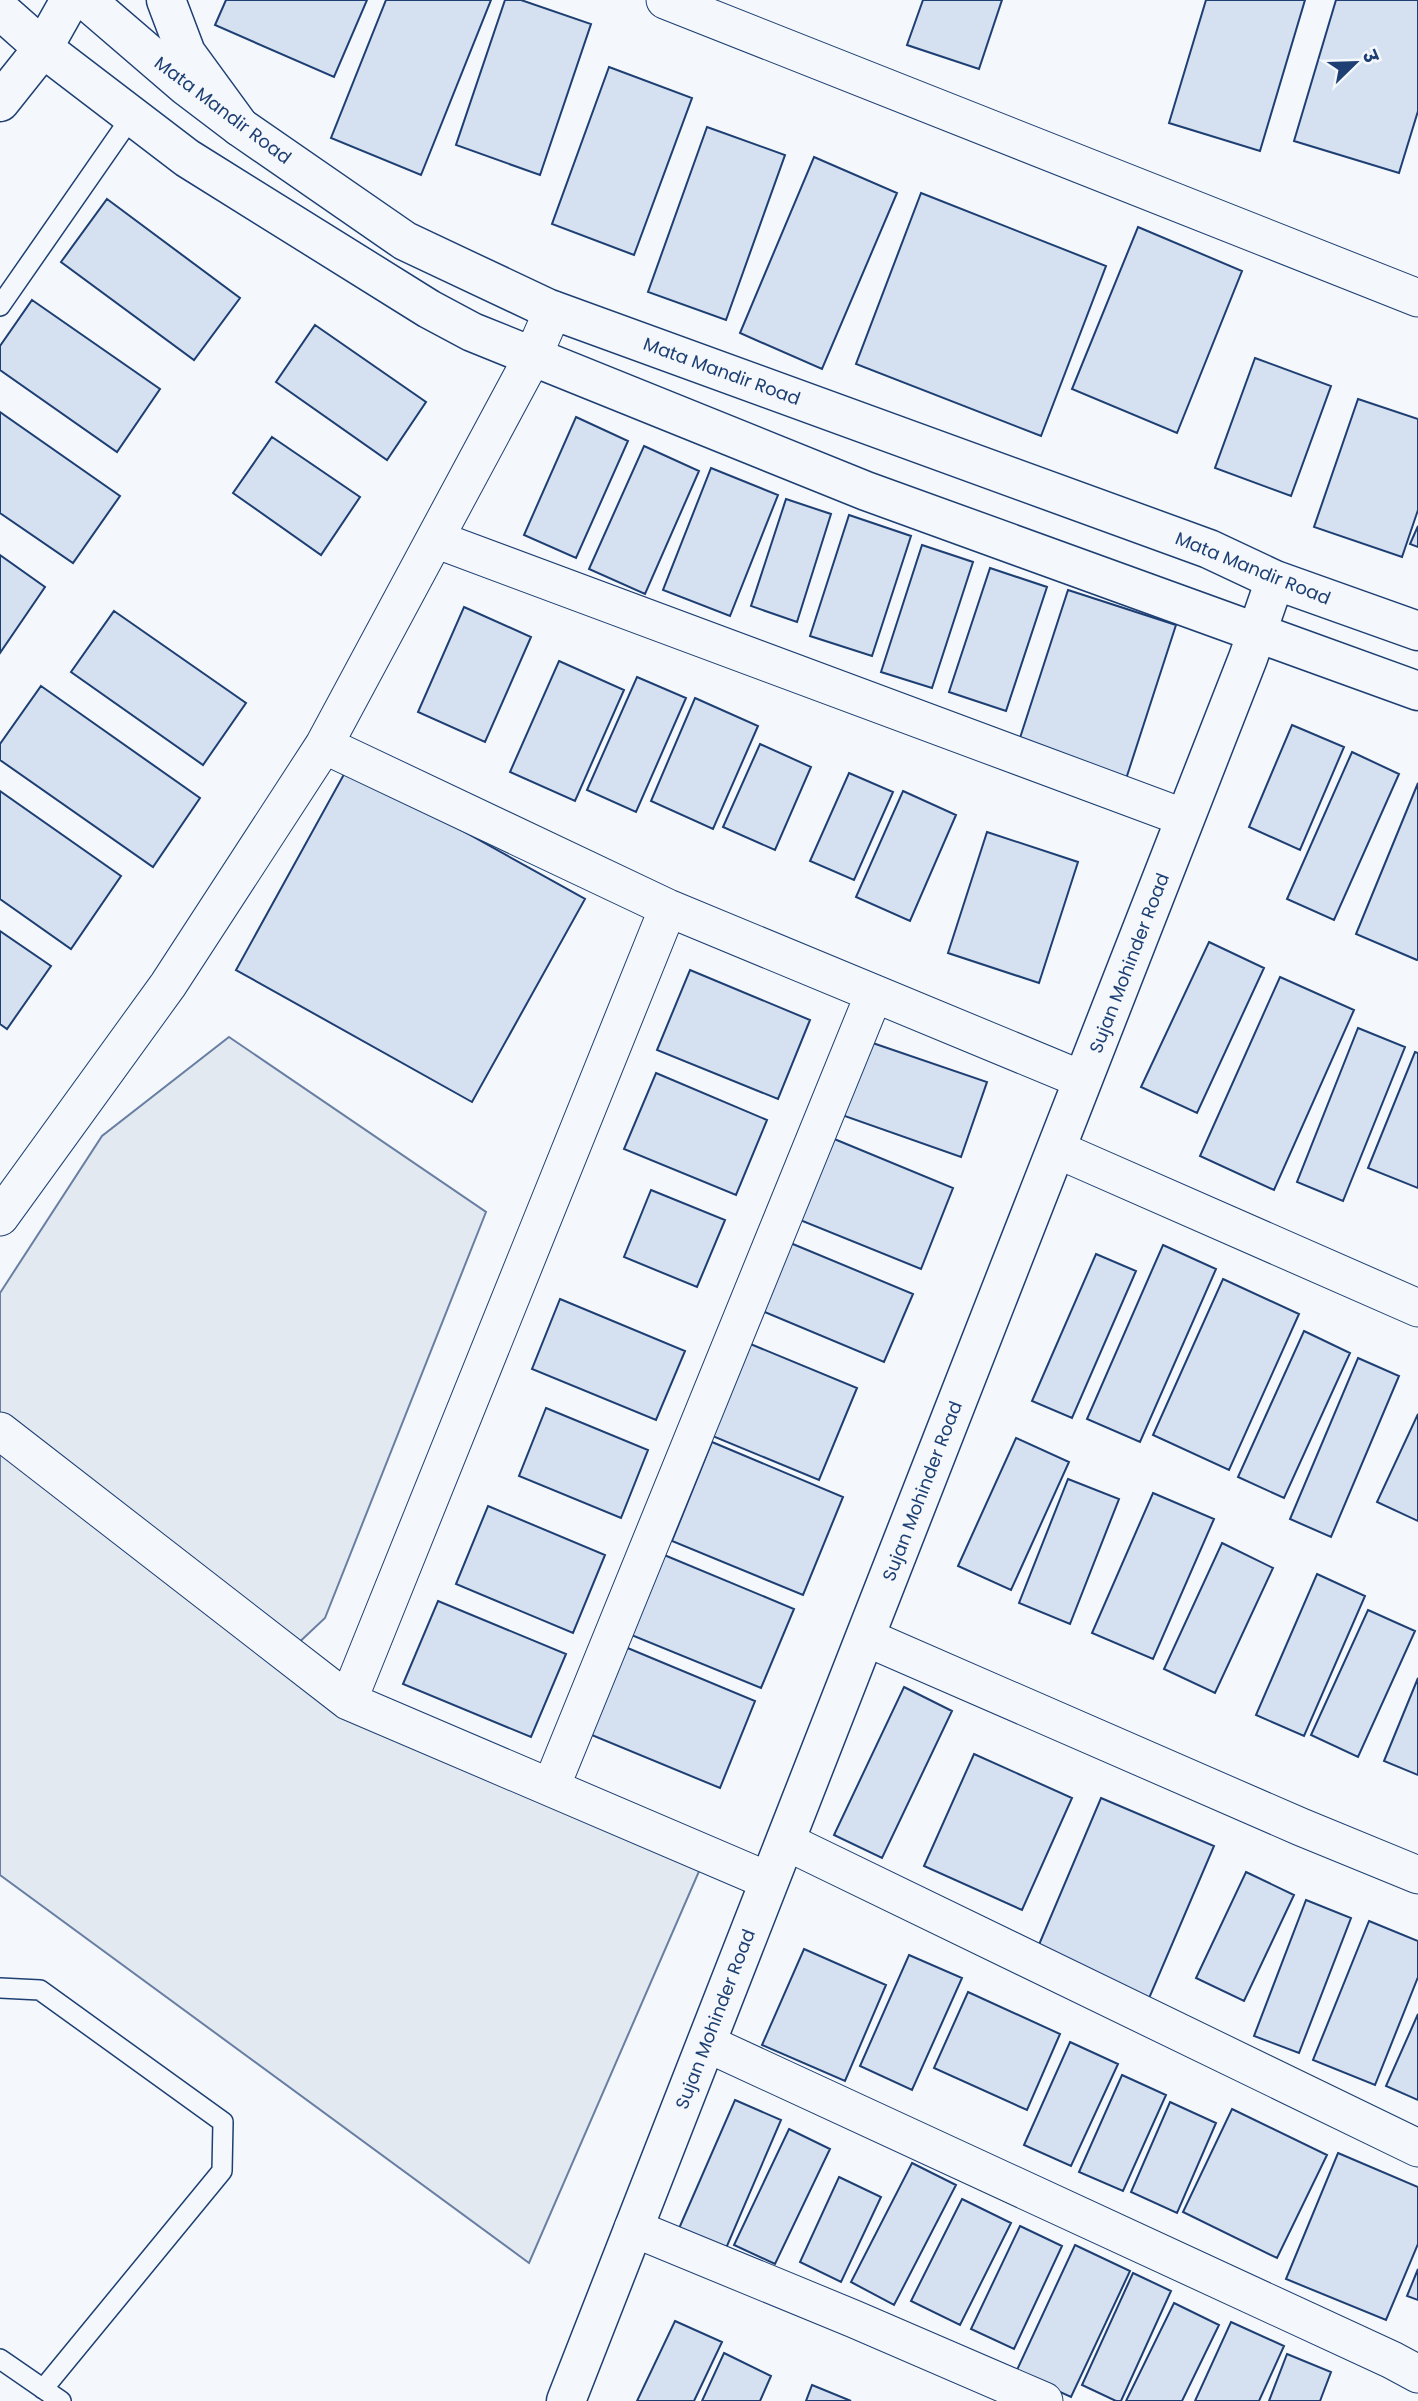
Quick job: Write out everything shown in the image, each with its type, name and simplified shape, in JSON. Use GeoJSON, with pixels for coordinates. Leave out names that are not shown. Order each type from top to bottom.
{"type":"FeatureCollection","features":[{"type":"Feature","properties":{"kind":"main road"},"geometry":{"type":"LineString","coordinates":[[0,102],[43,48],[70,0]]}},
{"type":"Feature","properties":{"kind":"main road","name":"Mata Mandir Road"},"geometry":{"type":"LineString","coordinates":[[86,0],[186,86],[240,127],[405,241],[553,310],[1209,549],[1275,580],[1418,631]]}},
{"type":"Feature","properties":{"kind":"main road"},"geometry":{"type":"LineString","coordinates":[[166,0],[186,53],[240,127]]}},
{"type":"Feature","properties":{"kind":"main road"},"geometry":{"type":"LineString","coordinates":[[0,10],[43,48],[187,158],[429,309],[472,332],[866,491],[1418,691]]}},
{"type":"Feature","properties":{"kind":"main road","name":"Sujan Mohinder Road"},"geometry":{"type":"LineString","coordinates":[[566,2401],[1257,634],[1275,580]]}},
{"type":"Feature","properties":{"kind":"street"},"geometry":{"type":"LineString","coordinates":[[665,0],[1418,298]]}},
{"type":"Feature","properties":{"kind":"street"},"geometry":{"type":"LineString","coordinates":[[0,1217],[168,985],[324,745],[533,356],[553,310]]}},
{"type":"Feature","properties":{"kind":"street"},"geometry":{"type":"LineString","coordinates":[[435,539],[1185,818]]}},
{"type":"Feature","properties":{"kind":"street"},"geometry":{"type":"LineString","coordinates":[[324,745],[668,908],[1083,1080]]}},
{"type":"Feature","properties":{"kind":"street"},"geometry":{"type":"LineString","coordinates":[[348,1700],[668,908]]}},
{"type":"Feature","properties":{"kind":"street"},"geometry":{"type":"LineString","coordinates":[[551,1787],[874,993]]}},
{"type":"Feature","properties":{"kind":"street"},"geometry":{"type":"LineString","coordinates":[[1056,1149],[1418,1308]]}},
{"type":"Feature","properties":{"kind":"street"},"geometry":{"type":"LineString","coordinates":[[0,1431],[348,1700],[769,1881]]}},
{"type":"Feature","properties":{"kind":"street"},"geometry":{"type":"LineString","coordinates":[[865,1637],[1289,1822],[1418,1875]]}},
{"type":"Feature","properties":{"kind":"street"},"geometry":{"type":"LineString","coordinates":[[785,1841],[1418,2148]]}},
{"type":"Feature","properties":{"kind":"street"},"geometry":{"type":"LineString","coordinates":[[706,2043],[1418,2374]]}},
{"type":"Feature","properties":{"kind":"street"},"geometry":{"type":"LineString","coordinates":[[634,2228],[1044,2401]]}},
{"type":"Feature","properties":{"kind":"lane"},"geometry":{"type":"LineString","coordinates":[[0,306],[132,116]]}},
{"type":"Feature","properties":{"kind":"lane"},"geometry":{"type":"LineString","coordinates":[[0,1988],[40,1990],[223,2122],[222,2171],[43,2389]]}},
{"type":"Feature","properties":{"kind":"lane"},"geometry":{"type":"LineString","coordinates":[[0,2359],[61,2401]]}},
{"type":"Feature","properties":{"kind":"shaded area"},"geometry":{"type":"Polygon","coordinates":[[[229,1037],[486,1212],[325,1618],[291,1650],[362,1700],[710,1846],[529,2263],[0,1875],[0,1293],[102,1136],[229,1037]]]}},
{"type":"Feature","properties":{"kind":"building"},"geometry":{"type":"Polygon","coordinates":[[[226,0],[367,0],[334,77],[215,25],[226,0]]]}},
{"type":"Feature","properties":{"kind":"building"},"geometry":{"type":"Polygon","coordinates":[[[386,0],[491,0],[421,175],[331,138],[386,0]]]}},
{"type":"Feature","properties":{"kind":"building"},"geometry":{"type":"Polygon","coordinates":[[[505,0],[521,0],[591,24],[540,175],[456,145],[505,0]]]}},
{"type":"Feature","properties":{"kind":"building"},"geometry":{"type":"Polygon","coordinates":[[[923,0],[1002,0],[979,69],[907,45],[923,0]]]}},
{"type":"Feature","properties":{"kind":"building"},"geometry":{"type":"Polygon","coordinates":[[[1206,0],[1305,0],[1260,151],[1169,123],[1206,0]]]}},
{"type":"Feature","properties":{"kind":"building"},"geometry":{"type":"Polygon","coordinates":[[[1336,0],[1418,0],[1418,111],[1399,173],[1294,141],[1336,0]]]}},
{"type":"Feature","properties":{"kind":"building"},"geometry":{"type":"Polygon","coordinates":[[[609,67],[692,98],[634,255],[552,224],[609,67]]]}},
{"type":"Feature","properties":{"kind":"building"},"geometry":{"type":"Polygon","coordinates":[[[707,127],[785,155],[726,320],[648,292],[707,127]]]}},
{"type":"Feature","properties":{"kind":"building"},"geometry":{"type":"Polygon","coordinates":[[[814,157],[897,193],[822,369],[740,333],[814,157]]]}},
{"type":"Feature","properties":{"kind":"building"},"geometry":{"type":"Polygon","coordinates":[[[921,193],[1106,266],[1041,436],[856,364],[921,193]]]}},
{"type":"Feature","properties":{"kind":"building"},"geometry":{"type":"Polygon","coordinates":[[[107,199],[240,298],[194,360],[61,262],[107,199]]]}},
{"type":"Feature","properties":{"kind":"building"},"geometry":{"type":"Polygon","coordinates":[[[1138,227],[1242,271],[1177,433],[1072,389],[1138,227]]]}},
{"type":"Feature","properties":{"kind":"building"},"geometry":{"type":"Polygon","coordinates":[[[32,300],[160,389],[117,452],[0,370],[0,346],[32,300]]]}},
{"type":"Feature","properties":{"kind":"building"},"geometry":{"type":"Polygon","coordinates":[[[315,325],[426,402],[387,460],[276,382],[315,325]]]}},
{"type":"Feature","properties":{"kind":"building"},"geometry":{"type":"Polygon","coordinates":[[[1255,358],[1331,386],[1291,496],[1215,468],[1255,358]]]}},
{"type":"Feature","properties":{"kind":"building"},"geometry":{"type":"Polygon","coordinates":[[[1358,399],[1418,419],[1418,510],[1402,557],[1314,527],[1358,399]]]}},
{"type":"Feature","properties":{"kind":"building"},"geometry":{"type":"Polygon","coordinates":[[[0,412],[120,496],[73,563],[0,513],[0,412]]]}},
{"type":"Feature","properties":{"kind":"building"},"geometry":{"type":"Polygon","coordinates":[[[576,417],[628,441],[576,558],[524,535],[576,417]]]}},
{"type":"Feature","properties":{"kind":"building"},"geometry":{"type":"Polygon","coordinates":[[[272,437],[360,497],[321,555],[233,493],[272,437]]]}},
{"type":"Feature","properties":{"kind":"building"},"geometry":{"type":"Polygon","coordinates":[[[644,446],[699,471],[645,594],[589,569],[644,446]]]}},
{"type":"Feature","properties":{"kind":"building"},"geometry":{"type":"Polygon","coordinates":[[[711,468],[778,495],[730,616],[663,590],[711,468]]]}},
{"type":"Feature","properties":{"kind":"building"},"geometry":{"type":"Polygon","coordinates":[[[786,499],[831,514],[797,622],[751,606],[786,499]]]}},
{"type":"Feature","properties":{"kind":"building"},"geometry":{"type":"Polygon","coordinates":[[[849,515],[911,536],[872,656],[810,636],[849,515]]]}},
{"type":"Feature","properties":{"kind":"building"},"geometry":{"type":"Polygon","coordinates":[[[1418,526],[1418,547],[1410,544],[1418,526]]]}},
{"type":"Feature","properties":{"kind":"building"},"geometry":{"type":"Polygon","coordinates":[[[922,545],[973,562],[932,688],[881,672],[922,545]]]}},
{"type":"Feature","properties":{"kind":"building"},"geometry":{"type":"Polygon","coordinates":[[[0,555],[45,587],[0,653],[0,555]]]}},
{"type":"Feature","properties":{"kind":"building"},"geometry":{"type":"Polygon","coordinates":[[[990,568],[1047,587],[1006,711],[949,692],[990,568]]]}},
{"type":"Feature","properties":{"kind":"building"},"geometry":{"type":"Polygon","coordinates":[[[1068,590],[1176,625],[1126,779],[1018,744],[1068,590]]]}},
{"type":"Feature","properties":{"kind":"building"},"geometry":{"type":"Polygon","coordinates":[[[464,607],[531,637],[485,742],[418,712],[464,607]]]}},
{"type":"Feature","properties":{"kind":"building"},"geometry":{"type":"Polygon","coordinates":[[[114,611],[246,703],[203,765],[71,672],[114,611]]]}},
{"type":"Feature","properties":{"kind":"building"},"geometry":{"type":"Polygon","coordinates":[[[559,661],[624,690],[575,801],[510,772],[559,661]]]}},
{"type":"Feature","properties":{"kind":"building"},"geometry":{"type":"Polygon","coordinates":[[[637,677],[686,698],[636,812],[587,790],[637,677]]]}},
{"type":"Feature","properties":{"kind":"building"},"geometry":{"type":"Polygon","coordinates":[[[41,686],[200,798],[153,867],[0,760],[0,744],[41,686]]]}},
{"type":"Feature","properties":{"kind":"building"},"geometry":{"type":"Polygon","coordinates":[[[695,698],[758,726],[713,829],[651,801],[695,698]]]}},
{"type":"Feature","properties":{"kind":"building"},"geometry":{"type":"Polygon","coordinates":[[[1292,725],[1344,747],[1300,850],[1249,827],[1292,725]]]}},
{"type":"Feature","properties":{"kind":"building"},"geometry":{"type":"Polygon","coordinates":[[[760,744],[811,767],[775,850],[723,827],[760,744]]]}},
{"type":"Feature","properties":{"kind":"building"},"geometry":{"type":"Polygon","coordinates":[[[1352,752],[1399,774],[1334,920],[1287,899],[1352,752]]]}},
{"type":"Feature","properties":{"kind":"building"},"geometry":{"type":"Polygon","coordinates":[[[348,767],[585,899],[472,1102],[236,970],[348,767]]]}},
{"type":"Feature","properties":{"kind":"building"},"geometry":{"type":"Polygon","coordinates":[[[849,773],[893,792],[854,880],[810,861],[849,773]]]}},
{"type":"Feature","properties":{"kind":"building"},"geometry":{"type":"Polygon","coordinates":[[[1418,783],[1418,959],[1417,960],[1356,934],[1418,783]]]}},
{"type":"Feature","properties":{"kind":"building"},"geometry":{"type":"Polygon","coordinates":[[[0,791],[121,876],[71,949],[0,899],[0,791]]]}},
{"type":"Feature","properties":{"kind":"building"},"geometry":{"type":"Polygon","coordinates":[[[903,791],[956,815],[910,921],[856,897],[903,791]]]}},
{"type":"Feature","properties":{"kind":"building"},"geometry":{"type":"Polygon","coordinates":[[[987,832],[1078,862],[1039,983],[948,953],[987,832]]]}},
{"type":"Feature","properties":{"kind":"building"},"geometry":{"type":"Polygon","coordinates":[[[0,931],[51,966],[7,1029],[0,1024],[0,931]]]}},
{"type":"Feature","properties":{"kind":"building"},"geometry":{"type":"Polygon","coordinates":[[[1209,942],[1264,968],[1197,1113],[1141,1087],[1209,942]]]}},
{"type":"Feature","properties":{"kind":"building"},"geometry":{"type":"Polygon","coordinates":[[[690,970],[810,1020],[778,1099],[657,1050],[690,970]]]}},
{"type":"Feature","properties":{"kind":"building"},"geometry":{"type":"Polygon","coordinates":[[[1280,977],[1354,1010],[1274,1190],[1200,1156],[1280,977]]]}},
{"type":"Feature","properties":{"kind":"building"},"geometry":{"type":"Polygon","coordinates":[[[1358,1028],[1405,1047],[1343,1201],[1297,1182],[1358,1028]]]}},
{"type":"Feature","properties":{"kind":"building"},"geometry":{"type":"Polygon","coordinates":[[[861,1039],[987,1082],[961,1157],[836,1113],[861,1039]]]}},
{"type":"Feature","properties":{"kind":"building"},"geometry":{"type":"Polygon","coordinates":[[[1415,1052],[1418,1053],[1418,1188],[1368,1168],[1415,1052]]]}},
{"type":"Feature","properties":{"kind":"building"},"geometry":{"type":"Polygon","coordinates":[[[656,1073],[767,1120],[736,1195],[624,1149],[656,1073]]]}},
{"type":"Feature","properties":{"kind":"building"},"geometry":{"type":"Polygon","coordinates":[[[827,1136],[953,1188],[921,1269],[795,1218],[827,1136]]]}},
{"type":"Feature","properties":{"kind":"building"},"geometry":{"type":"Polygon","coordinates":[[[651,1190],[725,1220],[697,1287],[624,1257],[651,1190]]]}},
{"type":"Feature","properties":{"kind":"building"},"geometry":{"type":"Polygon","coordinates":[[[788,1242],[913,1294],[884,1362],[760,1310],[788,1242]]]}},
{"type":"Feature","properties":{"kind":"building"},"geometry":{"type":"Polygon","coordinates":[[[1163,1245],[1216,1269],[1140,1442],[1087,1419],[1163,1245]]]}},
{"type":"Feature","properties":{"kind":"building"},"geometry":{"type":"Polygon","coordinates":[[[1096,1254],[1136,1271],[1072,1418],[1032,1401],[1096,1254]]]}},
{"type":"Feature","properties":{"kind":"building"},"geometry":{"type":"Polygon","coordinates":[[[1223,1279],[1299,1314],[1229,1470],[1153,1435],[1223,1279]]]}},
{"type":"Feature","properties":{"kind":"building"},"geometry":{"type":"Polygon","coordinates":[[[560,1299],[685,1351],[656,1420],[532,1369],[560,1299]]]}},
{"type":"Feature","properties":{"kind":"building"},"geometry":{"type":"Polygon","coordinates":[[[1304,1331],[1350,1353],[1284,1498],[1238,1477],[1304,1331]]]}},
{"type":"Feature","properties":{"kind":"building"},"geometry":{"type":"Polygon","coordinates":[[[736,1338],[857,1388],[819,1480],[698,1430],[736,1338]]]}},
{"type":"Feature","properties":{"kind":"building"},"geometry":{"type":"Polygon","coordinates":[[[1358,1358],[1399,1376],[1331,1537],[1290,1519],[1358,1358]]]}},
{"type":"Feature","properties":{"kind":"building"},"geometry":{"type":"Polygon","coordinates":[[[546,1408],[648,1450],[621,1518],[519,1476],[546,1408]]]}},
{"type":"Feature","properties":{"kind":"building"},"geometry":{"type":"Polygon","coordinates":[[[1418,1414],[1418,1521],[1377,1502],[1418,1414]]]}},
{"type":"Feature","properties":{"kind":"building"},"geometry":{"type":"Polygon","coordinates":[[[1016,1438],[1069,1462],[1011,1590],[958,1566],[1016,1438]]]}},
{"type":"Feature","properties":{"kind":"building"},"geometry":{"type":"Polygon","coordinates":[[[712,1442],[843,1497],[803,1595],[672,1541],[712,1442]]]}},
{"type":"Feature","properties":{"kind":"building"},"geometry":{"type":"Polygon","coordinates":[[[1068,1479],[1119,1499],[1070,1624],[1019,1603],[1068,1479]]]}},
{"type":"Feature","properties":{"kind":"building"},"geometry":{"type":"Polygon","coordinates":[[[1153,1493],[1214,1519],[1153,1659],[1092,1633],[1153,1493]]]}},
{"type":"Feature","properties":{"kind":"building"},"geometry":{"type":"Polygon","coordinates":[[[488,1506],[605,1555],[573,1633],[456,1584],[488,1506]]]}},
{"type":"Feature","properties":{"kind":"building"},"geometry":{"type":"Polygon","coordinates":[[[1222,1543],[1273,1568],[1215,1693],[1164,1669],[1222,1543]]]}},
{"type":"Feature","properties":{"kind":"building"},"geometry":{"type":"Polygon","coordinates":[[[657,1552],[794,1609],[761,1688],[624,1632],[657,1552]]]}},
{"type":"Feature","properties":{"kind":"building"},"geometry":{"type":"Polygon","coordinates":[[[1317,1574],[1365,1596],[1304,1736],[1256,1715],[1317,1574]]]}},
{"type":"Feature","properties":{"kind":"building"},"geometry":{"type":"Polygon","coordinates":[[[438,1601],[566,1654],[531,1737],[403,1684],[438,1601]]]}},
{"type":"Feature","properties":{"kind":"building"},"geometry":{"type":"Polygon","coordinates":[[[1368,1610],[1415,1631],[1358,1757],[1311,1735],[1368,1610]]]}},
{"type":"Feature","properties":{"kind":"building"},"geometry":{"type":"Polygon","coordinates":[[[618,1644],[755,1701],[720,1788],[582,1731],[618,1644]]]}},
{"type":"Feature","properties":{"kind":"building"},"geometry":{"type":"Polygon","coordinates":[[[1418,1678],[1418,1775],[1384,1761],[1418,1678]]]}},
{"type":"Feature","properties":{"kind":"building"},"geometry":{"type":"Polygon","coordinates":[[[904,1687],[952,1711],[882,1858],[834,1835],[904,1687]]]}},
{"type":"Feature","properties":{"kind":"building"},"geometry":{"type":"Polygon","coordinates":[[[974,1754],[1072,1798],[1022,1910],[924,1866],[974,1754]]]}},
{"type":"Feature","properties":{"kind":"building"},"geometry":{"type":"Polygon","coordinates":[[[1101,1798],[1214,1846],[1147,2003],[1035,1954],[1101,1798]]]}},
{"type":"Feature","properties":{"kind":"building"},"geometry":{"type":"Polygon","coordinates":[[[1246,1872],[1294,1895],[1244,2001],[1196,1978],[1246,1872]]]}},
{"type":"Feature","properties":{"kind":"building"},"geometry":{"type":"Polygon","coordinates":[[[1306,1900],[1351,1918],[1299,2053],[1254,2036],[1306,1900]]]}},
{"type":"Feature","properties":{"kind":"building"},"geometry":{"type":"Polygon","coordinates":[[[1369,1921],[1418,1941],[1418,1977],[1375,2085],[1313,2060],[1369,1921]]]}},
{"type":"Feature","properties":{"kind":"building"},"geometry":{"type":"Polygon","coordinates":[[[804,1949],[886,1985],[845,2081],[762,2045],[804,1949]]]}},
{"type":"Feature","properties":{"kind":"building"},"geometry":{"type":"Polygon","coordinates":[[[909,1955],[962,1978],[912,2090],[860,2066],[909,1955]]]}},
{"type":"Feature","properties":{"kind":"building"},"geometry":{"type":"Polygon","coordinates":[[[968,1992],[1060,2034],[1027,2110],[934,2068],[968,1992]]]}},
{"type":"Feature","properties":{"kind":"building"},"geometry":{"type":"Polygon","coordinates":[[[1418,2014],[1418,2100],[1386,2086],[1418,2014]]]}},
{"type":"Feature","properties":{"kind":"building"},"geometry":{"type":"Polygon","coordinates":[[[1070,2042],[1118,2064],[1071,2166],[1024,2145],[1070,2042]]]}},
{"type":"Feature","properties":{"kind":"building"},"geometry":{"type":"Polygon","coordinates":[[[1122,2075],[1166,2095],[1123,2191],[1079,2172],[1122,2075]]]}},
{"type":"Feature","properties":{"kind":"building"},"geometry":{"type":"Polygon","coordinates":[[[735,2100],[781,2120],[724,2253],[677,2233],[735,2100]]]}},
{"type":"Feature","properties":{"kind":"building"},"geometry":{"type":"Polygon","coordinates":[[[1170,2102],[1216,2123],[1177,2213],[1131,2192],[1170,2102]]]}},
{"type":"Feature","properties":{"kind":"building"},"geometry":{"type":"Polygon","coordinates":[[[1232,2109],[1327,2155],[1277,2258],[1183,2212],[1232,2109]]]}},
{"type":"Feature","properties":{"kind":"building"},"geometry":{"type":"Polygon","coordinates":[[[789,2129],[830,2149],[775,2264],[734,2245],[789,2129]]]}},
{"type":"Feature","properties":{"kind":"building"},"geometry":{"type":"Polygon","coordinates":[[[1338,2153],[1418,2187],[1418,2244],[1386,2320],[1286,2279],[1338,2153]]]}},
{"type":"Feature","properties":{"kind":"building"},"geometry":{"type":"Polygon","coordinates":[[[912,2163],[956,2185],[894,2305],[851,2282],[912,2163]]]}},
{"type":"Feature","properties":{"kind":"building"},"geometry":{"type":"Polygon","coordinates":[[[839,2177],[881,2197],[841,2282],[800,2262],[839,2177]]]}},
{"type":"Feature","properties":{"kind":"building"},"geometry":{"type":"Polygon","coordinates":[[[962,2199],[1011,2223],[960,2325],[911,2301],[962,2199]]]}},
{"type":"Feature","properties":{"kind":"building"},"geometry":{"type":"Polygon","coordinates":[[[1020,2226],[1062,2246],[1014,2349],[971,2329],[1020,2226]]]}},
{"type":"Feature","properties":{"kind":"building"},"geometry":{"type":"Polygon","coordinates":[[[1075,2245],[1130,2271],[1071,2397],[1016,2372],[1075,2245]]]}},
{"type":"Feature","properties":{"kind":"building"},"geometry":{"type":"Polygon","coordinates":[[[1418,2269],[1418,2300],[1407,2296],[1418,2269]]]}},
{"type":"Feature","properties":{"kind":"building"},"geometry":{"type":"Polygon","coordinates":[[[1133,2273],[1171,2291],[1121,2401],[1116,2401],[1082,2385],[1133,2273]]]}},
{"type":"Feature","properties":{"kind":"building"},"geometry":{"type":"Polygon","coordinates":[[[1174,2303],[1219,2325],[1182,2401],[1126,2401],[1174,2303]]]}},
{"type":"Feature","properties":{"kind":"building"},"geometry":{"type":"Polygon","coordinates":[[[675,2321],[722,2342],[694,2401],[637,2401],[675,2321]]]}},
{"type":"Feature","properties":{"kind":"building"},"geometry":{"type":"Polygon","coordinates":[[[1231,2322],[1284,2346],[1259,2401],[1195,2401],[1231,2322]]]}},
{"type":"Feature","properties":{"kind":"building"},"geometry":{"type":"Polygon","coordinates":[[[724,2353],[771,2376],[760,2401],[702,2401],[724,2353]]]}},
{"type":"Feature","properties":{"kind":"building"},"geometry":{"type":"Polygon","coordinates":[[[1287,2354],[1331,2372],[1320,2401],[1269,2401],[1287,2354]]]}},
{"type":"Feature","properties":{"kind":"building"},"geometry":{"type":"Polygon","coordinates":[[[812,2385],[851,2401],[806,2401],[812,2385]]]}}]}
